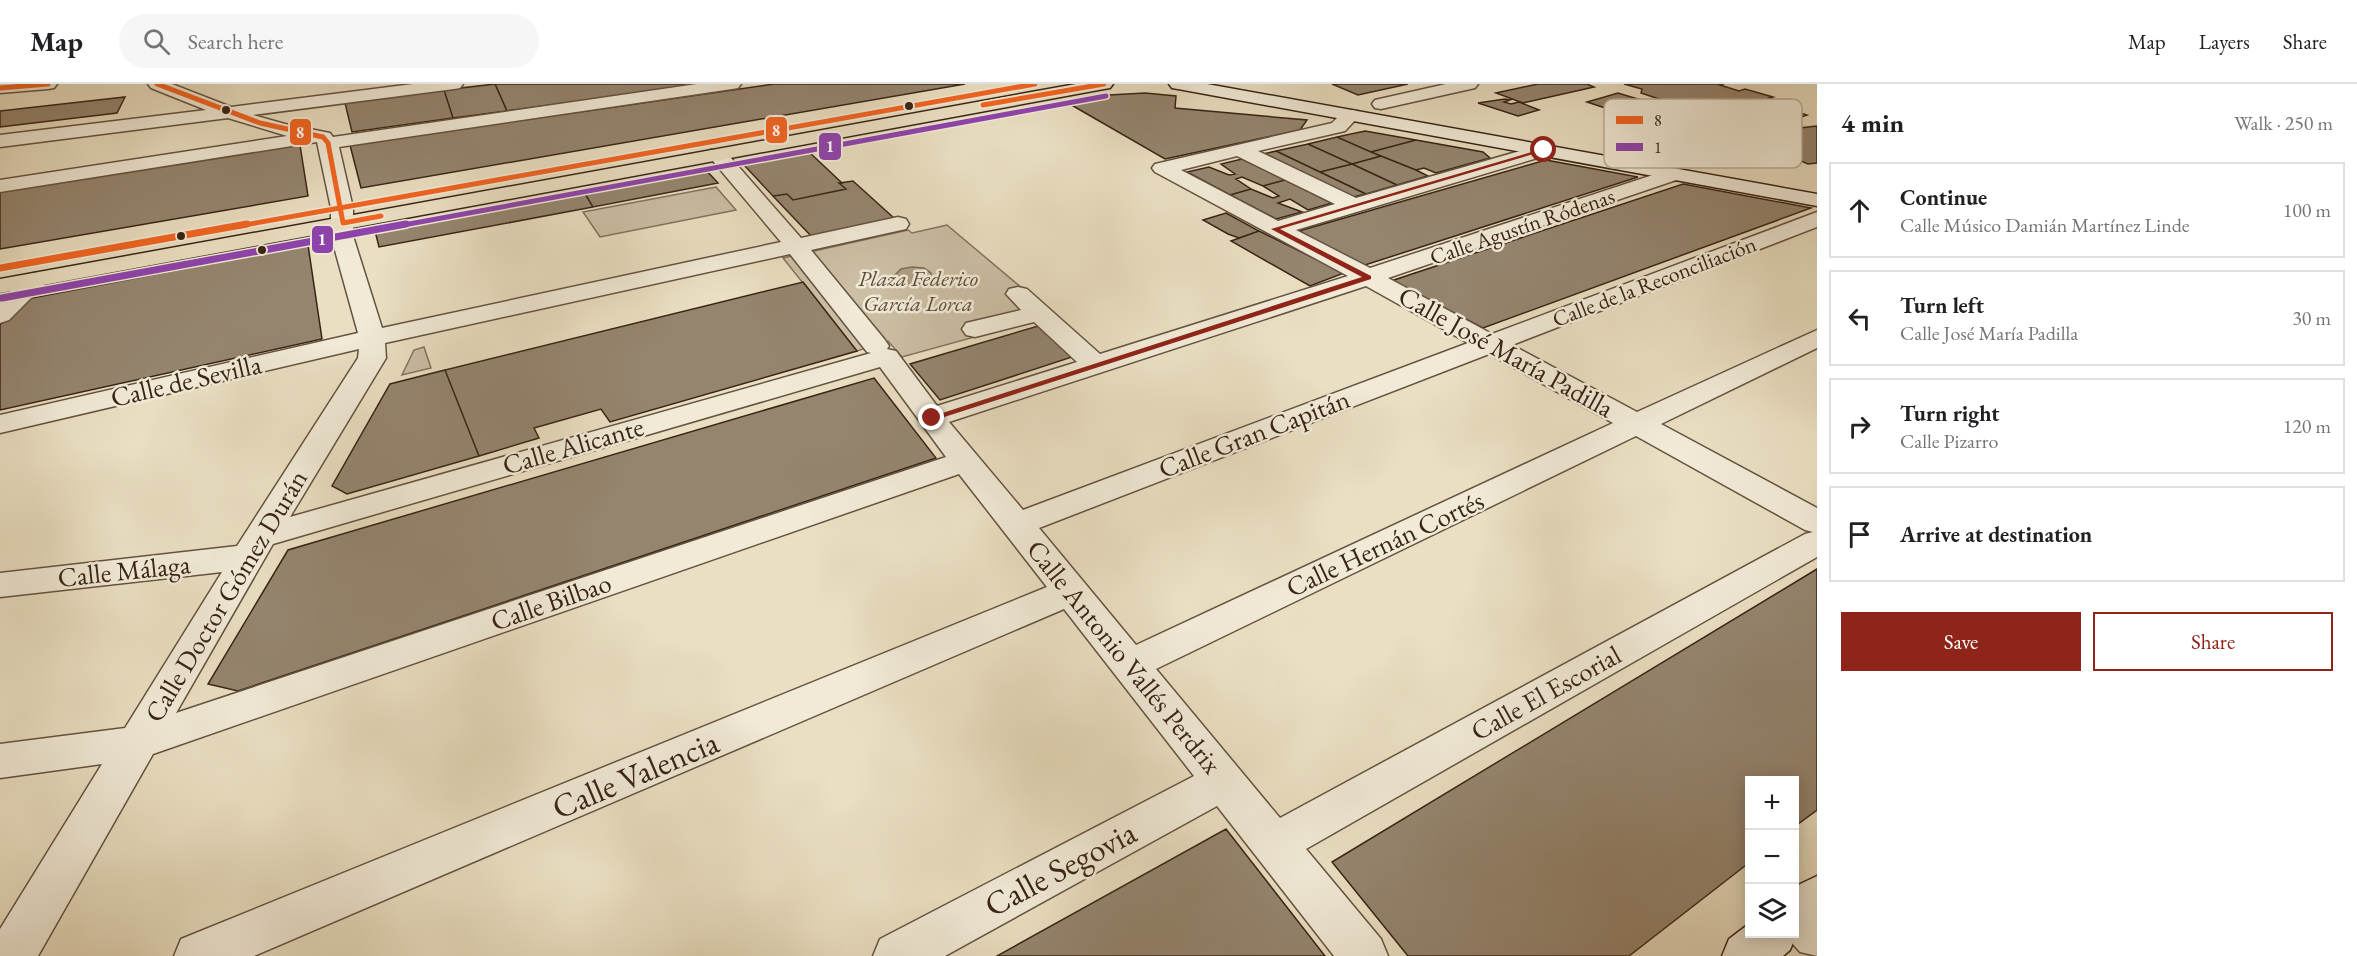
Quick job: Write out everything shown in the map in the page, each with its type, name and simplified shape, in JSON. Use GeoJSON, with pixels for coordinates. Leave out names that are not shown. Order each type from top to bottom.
{"type":"FeatureCollection","features":[{"type":"Feature","properties":{"kind":"main road"},"geometry":{"type":"LineString","coordinates":[[0,286],[342,215],[1035,84]]}},
{"type":"Feature","properties":{"kind":"main road"},"geometry":{"type":"LineString","coordinates":[[0,268],[717,154],[1104,84]]}},
{"type":"Feature","properties":{"kind":"street"},"geometry":{"type":"LineString","coordinates":[[0,88],[48,84]]}},
{"type":"Feature","properties":{"kind":"street"},"geometry":{"type":"LineString","coordinates":[[156,84],[232,113],[298,134],[326,140]]}},
{"type":"Feature","properties":{"kind":"street"},"geometry":{"type":"LineString","coordinates":[[0,141],[232,113],[321,92],[447,84]]}},
{"type":"Feature","properties":{"kind":"street"},"geometry":{"type":"LineString","coordinates":[[0,186],[732,84]]}},
{"type":"Feature","properties":{"kind":"street"},"geometry":{"type":"LineString","coordinates":[[1178,84],[1604,161]]}},
{"type":"Feature","properties":{"kind":"street"},"geometry":{"type":"LineString","coordinates":[[1262,84],[1511,126]]}},
{"type":"Feature","properties":{"kind":"street"},"geometry":{"type":"LineString","coordinates":[[1381,104],[1469,84]]}},
{"type":"Feature","properties":{"kind":"street","name":"Calle Doctor Gómez Durán"},"geometry":{"type":"LineString","coordinates":[[11,956],[254,546],[372,358],[372,338],[342,236],[342,215],[326,140],[329,127],[321,92]]}},
{"type":"Feature","properties":{"kind":"street"},"geometry":{"type":"LineString","coordinates":[[1240,150],[1338,127],[1351,115]]}},
{"type":"Feature","properties":{"kind":"street"},"geometry":{"type":"LineString","coordinates":[[1240,150],[1353,205]]}},
{"type":"Feature","properties":{"kind":"street","name":"Calle José María Padilla"},"geometry":{"type":"LineString","coordinates":[[1240,150],[1162,168],[1368,277],[1817,522]]}},
{"type":"Feature","properties":{"kind":"street"},"geometry":{"type":"LineString","coordinates":[[1274,229],[1544,150]]}},
{"type":"Feature","properties":{"kind":"street","name":"Calle Antonio Vallés Perdrix"},"geometry":{"type":"LineString","coordinates":[[717,154],[796,246],[1364,956]]}},
{"type":"Feature","properties":{"kind":"street"},"geometry":{"type":"LineString","coordinates":[[1642,168],[1817,200]]}},
{"type":"Feature","properties":{"kind":"street","name":"Calle Agustín Ródenas"},"geometry":{"type":"LineString","coordinates":[[932,418],[1368,277],[1675,174]]}},
{"type":"Feature","properties":{"kind":"street","name":"Calle de la Reconciliación"},"geometry":{"type":"LineString","coordinates":[[1491,344],[1817,219]]}},
{"type":"Feature","properties":{"kind":"street","name":"Calle de Sevilla"},"geometry":{"type":"LineString","coordinates":[[0,424],[372,338],[898,224]]}},
{"type":"Feature","properties":{"kind":"street"},"geometry":{"type":"LineString","coordinates":[[0,315],[34,279]]}},
{"type":"Feature","properties":{"kind":"street"},"geometry":{"type":"LineString","coordinates":[[1018,294],[1096,365]]}},
{"type":"Feature","properties":{"kind":"street"},"geometry":{"type":"LineString","coordinates":[[975,329],[1039,313]]}},
{"type":"Feature","properties":{"kind":"street","name":"Calle Hernán Cortés"},"geometry":{"type":"LineString","coordinates":[[1131,664],[1817,338]]}},
{"type":"Feature","properties":{"kind":"street","name":"Calle Gran Capitán"},"geometry":{"type":"LineString","coordinates":[[1018,524],[1491,344]]}},
{"type":"Feature","properties":{"kind":"street","name":"Calle Alicante"},"geometry":{"type":"LineString","coordinates":[[254,546],[881,352]]}},
{"type":"Feature","properties":{"kind":"street","name":"Calle Bilbao"},"geometry":{"type":"LineString","coordinates":[[0,761],[136,743],[966,461]]}},
{"type":"Feature","properties":{"kind":"street","name":"Calle El Escorial"},"geometry":{"type":"LineString","coordinates":[[1275,844],[1817,542]]}},
{"type":"Feature","properties":{"kind":"street","name":"Calle Málaga"},"geometry":{"type":"LineString","coordinates":[[0,585],[254,546]]}},
{"type":"Feature","properties":{"kind":"street","name":"Calle Valencia"},"geometry":{"type":"LineString","coordinates":[[198,956],[1072,591]]}},
{"type":"Feature","properties":{"kind":"street","name":"Calle Segovia"},"geometry":{"type":"LineString","coordinates":[[897,956],[1224,781]]}},
{"type":"Feature","properties":{"kind":"street"},"geometry":{"type":"LineString","coordinates":[[1746,956],[1800,920]]}},
{"type":"Feature","properties":{"kind":"green space"},"geometry":{"type":"Polygon","coordinates":[[[716,187],[736,210],[600,237],[583,212],[716,187]]]}},
{"type":"Feature","properties":{"kind":"green space","name":"Plaza Federico García Lorca"},"geometry":{"type":"Polygon","coordinates":[[[947,225],[1054,315],[902,357],[888,341],[857,351],[783,258],[908,230],[912,233],[947,225]]]}},
{"type":"Feature","properties":{"kind":"green space"},"geometry":{"type":"Polygon","coordinates":[[[424,347],[431,368],[402,375],[414,350],[424,347]]]}},
{"type":"Feature","properties":{"kind":"shaded area"},"geometry":{"type":"Polygon","coordinates":[[[924,268],[931,273],[931,279],[913,284],[904,283],[896,277],[895,275],[901,269],[924,268]]]}},
{"type":"Feature","properties":{"kind":"building"},"geometry":{"type":"Polygon","coordinates":[[[495,84],[705,84],[507,111],[495,84]]]}},
{"type":"Feature","properties":{"kind":"building"},"geometry":{"type":"Polygon","coordinates":[[[495,84],[507,111],[453,118],[444,90],[495,84]]]}},
{"type":"Feature","properties":{"kind":"building"},"geometry":{"type":"Polygon","coordinates":[[[774,84],[965,84],[361,188],[350,145],[774,84]]]}},
{"type":"Feature","properties":{"kind":"building"},"geometry":{"type":"Polygon","coordinates":[[[1332,84],[1408,84],[1358,95],[1332,84]]]}},
{"type":"Feature","properties":{"kind":"building"},"geometry":{"type":"Polygon","coordinates":[[[1538,84],[1587,84],[1594,87],[1523,103],[1496,93],[1538,84]]]}},
{"type":"Feature","properties":{"kind":"building"},"geometry":{"type":"Polygon","coordinates":[[[1624,84],[1724,84],[1720,85],[1773,97],[1769,98],[1772,99],[1659,99],[1641,93],[1642,89],[1624,84]]]}},
{"type":"Feature","properties":{"kind":"building"},"geometry":{"type":"Polygon","coordinates":[[[444,90],[453,118],[352,132],[345,103],[444,90]]]}},
{"type":"Feature","properties":{"kind":"building"},"geometry":{"type":"Polygon","coordinates":[[[1145,93],[1176,96],[1175,108],[1307,120],[1300,130],[1165,159],[1068,103],[1109,95],[1145,93]]]}},
{"type":"Feature","properties":{"kind":"building"},"geometry":{"type":"Polygon","coordinates":[[[1618,93],[1638,99],[1604,99],[1604,108],[1587,102],[1618,93]]]}},
{"type":"Feature","properties":{"kind":"building"},"geometry":{"type":"Polygon","coordinates":[[[125,97],[117,113],[0,127],[0,111],[125,97]]]}},
{"type":"Feature","properties":{"kind":"building"},"geometry":{"type":"Polygon","coordinates":[[[1510,100],[1504,102],[1511,104],[1519,102],[1539,110],[1518,116],[1478,103],[1510,100]]]}},
{"type":"Feature","properties":{"kind":"building"},"geometry":{"type":"Polygon","coordinates":[[[1817,126],[1817,163],[1808,164],[1802,161],[1802,128],[1817,126]]]}},
{"type":"Feature","properties":{"kind":"building"},"geometry":{"type":"Polygon","coordinates":[[[1365,131],[1416,140],[1371,152],[1337,137],[1365,131]]]}},
{"type":"Feature","properties":{"kind":"building"},"geometry":{"type":"Polygon","coordinates":[[[1337,137],[1381,156],[1352,164],[1308,144],[1337,137]]]}},
{"type":"Feature","properties":{"kind":"building"},"geometry":{"type":"Polygon","coordinates":[[[1416,140],[1483,152],[1490,158],[1436,173],[1424,168],[1416,170],[1371,152],[1416,140]]]}},
{"type":"Feature","properties":{"kind":"building"},"geometry":{"type":"Polygon","coordinates":[[[1308,144],[1352,164],[1320,172],[1276,151],[1308,144]]]}},
{"type":"Feature","properties":{"kind":"building"},"geometry":{"type":"Polygon","coordinates":[[[300,145],[308,196],[0,249],[0,191],[300,145]]]}},
{"type":"Feature","properties":{"kind":"building"},"geometry":{"type":"Polygon","coordinates":[[[808,151],[846,189],[793,200],[787,194],[773,196],[744,165],[808,151]]]}},
{"type":"Feature","properties":{"kind":"building"},"geometry":{"type":"Polygon","coordinates":[[[1276,151],[1366,194],[1353,197],[1263,154],[1276,151]]]}},
{"type":"Feature","properties":{"kind":"building"},"geometry":{"type":"Polygon","coordinates":[[[1381,156],[1428,176],[1397,185],[1352,164],[1381,156]]]}},
{"type":"Feature","properties":{"kind":"building"},"geometry":{"type":"Polygon","coordinates":[[[1242,159],[1285,180],[1263,186],[1242,177],[1236,179],[1251,189],[1230,195],[1187,172],[1209,167],[1229,175],[1235,174],[1221,164],[1242,159]]]}},
{"type":"Feature","properties":{"kind":"building"},"geometry":{"type":"Polygon","coordinates":[[[1546,160],[1638,177],[1362,266],[1299,231],[1546,160]]]}},
{"type":"Feature","properties":{"kind":"building"},"geometry":{"type":"Polygon","coordinates":[[[1352,164],[1397,185],[1366,194],[1320,172],[1352,164]]]}},
{"type":"Feature","properties":{"kind":"building"},"geometry":{"type":"Polygon","coordinates":[[[705,169],[718,183],[593,207],[584,192],[705,169]]]}},
{"type":"Feature","properties":{"kind":"building"},"geometry":{"type":"Polygon","coordinates":[[[1285,180],[1332,203],[1308,210],[1290,199],[1278,203],[1302,212],[1276,219],[1230,195],[1251,189],[1273,198],[1279,196],[1263,186],[1285,180]]]}},
{"type":"Feature","properties":{"kind":"building"},"geometry":{"type":"Polygon","coordinates":[[[853,181],[894,218],[811,236],[773,196],[787,194],[793,200],[846,189],[839,183],[853,181]]]}},
{"type":"Feature","properties":{"kind":"building"},"geometry":{"type":"Polygon","coordinates":[[[1683,184],[1811,208],[1483,328],[1391,281],[1683,184]]]}},
{"type":"Feature","properties":{"kind":"building"},"geometry":{"type":"Polygon","coordinates":[[[584,192],[593,207],[379,247],[375,231],[584,192]]]}},
{"type":"Feature","properties":{"kind":"building"},"geometry":{"type":"Polygon","coordinates":[[[1226,213],[1259,231],[1239,238],[1203,220],[1226,213]]]}},
{"type":"Feature","properties":{"kind":"building"},"geometry":{"type":"Polygon","coordinates":[[[1259,231],[1344,273],[1310,286],[1231,241],[1259,231]]]}},
{"type":"Feature","properties":{"kind":"building"},"geometry":{"type":"Polygon","coordinates":[[[308,245],[322,339],[0,410],[0,325],[27,299],[308,245]]]}},
{"type":"Feature","properties":{"kind":"building"},"geometry":{"type":"Polygon","coordinates":[[[803,282],[857,351],[610,422],[601,409],[534,428],[539,438],[479,456],[445,370],[803,282]]]}},
{"type":"Feature","properties":{"kind":"building"},"geometry":{"type":"Polygon","coordinates":[[[803,282],[857,351],[610,422],[601,409],[534,428],[539,438],[479,456],[445,370],[803,282]]]}},
{"type":"Feature","properties":{"kind":"building"},"geometry":{"type":"Polygon","coordinates":[[[803,282],[857,351],[610,422],[601,409],[534,428],[539,438],[479,456],[445,370],[803,282]]]}},
{"type":"Feature","properties":{"kind":"building"},"geometry":{"type":"Polygon","coordinates":[[[1038,326],[1072,357],[940,400],[910,364],[1038,326]]]}},
{"type":"Feature","properties":{"kind":"building"},"geometry":{"type":"Polygon","coordinates":[[[445,370],[479,456],[347,494],[332,486],[390,384],[445,370]]]}},
{"type":"Feature","properties":{"kind":"building"},"geometry":{"type":"Polygon","coordinates":[[[874,378],[936,458],[238,691],[208,684],[288,550],[874,378]]]}},
{"type":"Feature","properties":{"kind":"building"},"geometry":{"type":"Polygon","coordinates":[[[1817,569],[1817,810],[1799,823],[1799,776],[1745,776],[1745,866],[1629,956],[1408,956],[1332,862],[1817,569]]]}},
{"type":"Feature","properties":{"kind":"building"},"geometry":{"type":"Polygon","coordinates":[[[1226,829],[1325,956],[997,956],[1226,829]]]}},
{"type":"Feature","properties":{"kind":"transit line","name":"8"},"geometry":{"type":"LineString","coordinates":[[0,88],[48,84]]}},
{"type":"Feature","properties":{"kind":"transit line","name":"8"},"geometry":{"type":"LineString","coordinates":[[157,84],[260,123],[323,137],[328,143],[343,223],[381,216]]}},
{"type":"Feature","properties":{"kind":"transit line","name":"8"},"geometry":{"type":"LineString","coordinates":[[0,268],[1035,84]]}},
{"type":"Feature","properties":{"kind":"transit line","name":"8"},"geometry":{"type":"LineString","coordinates":[[983,105],[1104,84]]}},
{"type":"Feature","properties":{"kind":"transit line","name":"1"},"geometry":{"type":"LineString","coordinates":[[2,298],[1106,96]]}},
{"type":"Feature","properties":{"kind":"route"},"geometry":{"type":"LineString","coordinates":[[932,418],[1368,277],[1274,229],[1544,150]]}}]}
